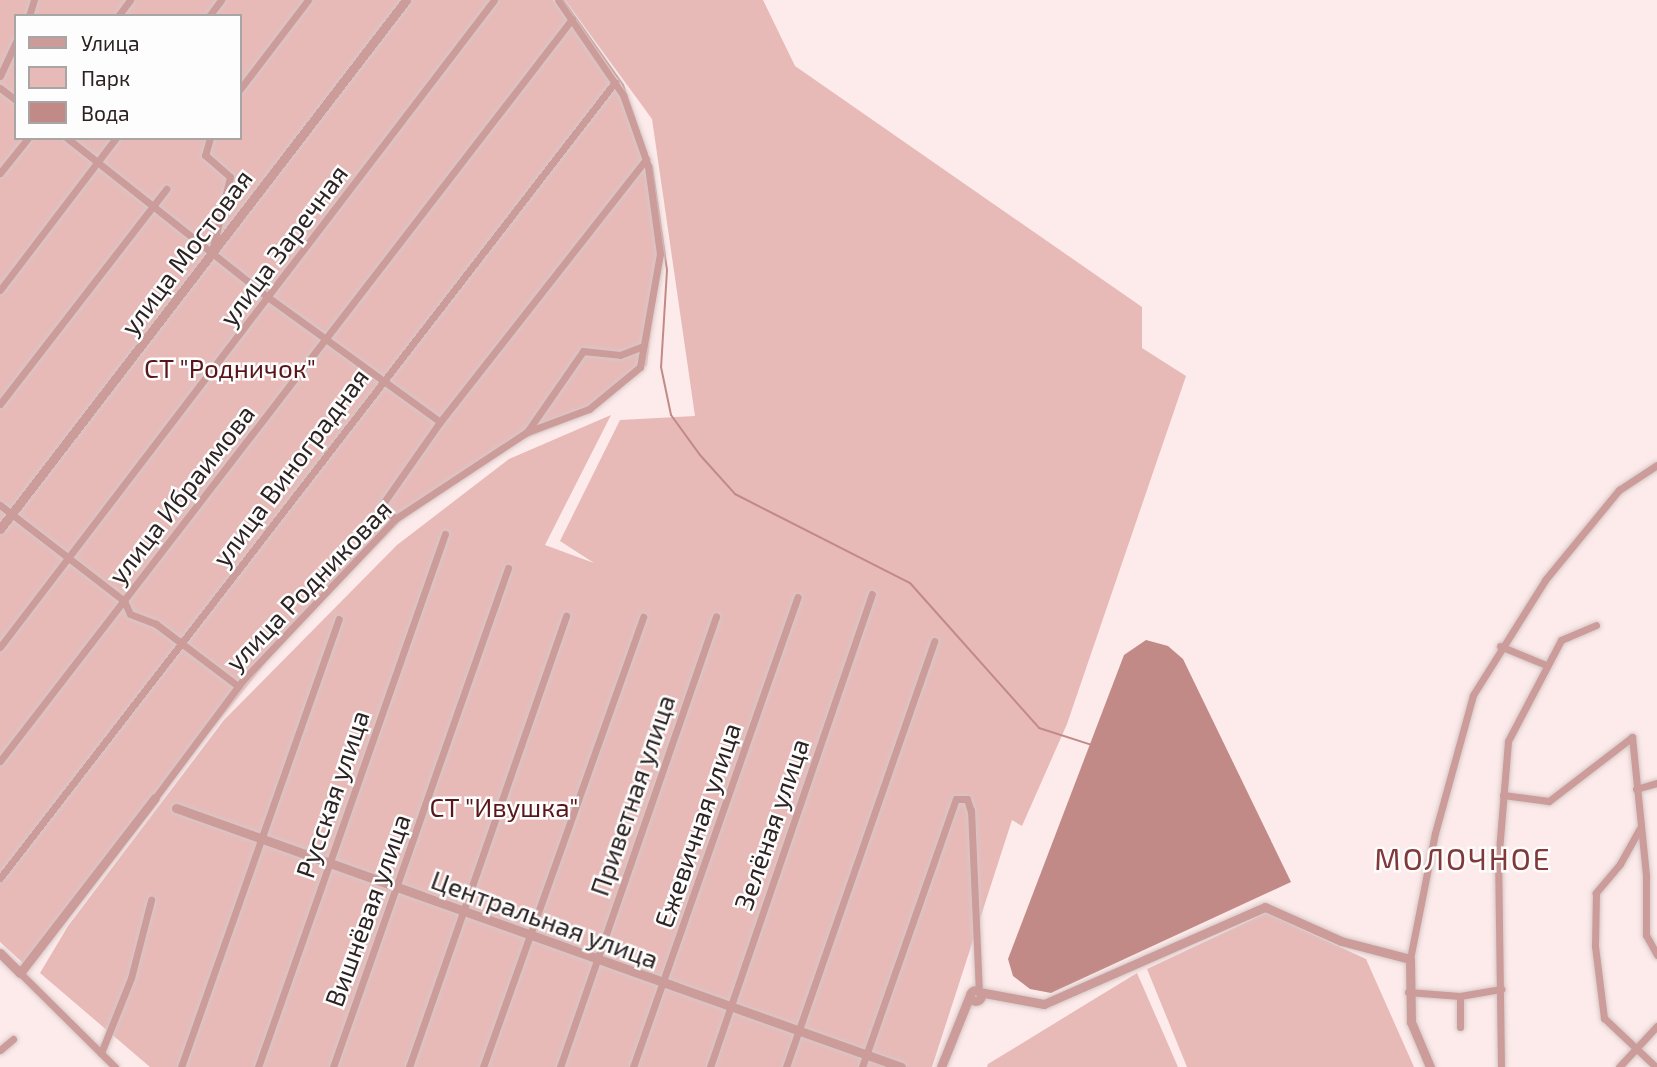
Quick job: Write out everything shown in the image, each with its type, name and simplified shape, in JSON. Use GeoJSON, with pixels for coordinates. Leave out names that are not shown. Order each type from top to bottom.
{"type":"FeatureCollection","features":[{"type":"Feature","properties":{"kind":"street"},"geometry":{"type":"LineString","coordinates":[[242,86],[308,0]]}},
{"type":"Feature","properties":{"kind":"street","name":"улица Мостовая"},"geometry":{"type":"LineString","coordinates":[[0,529],[406,0]]}},
{"type":"Feature","properties":{"kind":"street","name":"улица Заречная"},"geometry":{"type":"LineString","coordinates":[[0,647],[494,0]]}},
{"type":"Feature","properties":{"kind":"street","name":"улица Родниковая"},"geometry":{"type":"LineString","coordinates":[[20,973],[238,686],[309,606],[395,519],[527,432],[589,409],[640,367],[660,254],[646,159],[615,82],[558,0]]}},
{"type":"Feature","properties":{"kind":"street","name":"улица Ибраимова"},"geometry":{"type":"LineString","coordinates":[[0,761],[572,19]]}},
{"type":"Feature","properties":{"kind":"street"},"geometry":{"type":"LineString","coordinates":[[0,76],[14,46]]}},
{"type":"Feature","properties":{"kind":"street","name":"улица Виноградная"},"geometry":{"type":"LineString","coordinates":[[0,878],[382,379],[615,82]]}},
{"type":"Feature","properties":{"kind":"street"},"geometry":{"type":"LineString","coordinates":[[0,173],[26,140]]}},
{"type":"Feature","properties":{"kind":"street"},"geometry":{"type":"LineString","coordinates":[[70,140],[269,298],[440,422]]}},
{"type":"Feature","properties":{"kind":"street"},"geometry":{"type":"LineString","coordinates":[[0,290],[114,140]]}},
{"type":"Feature","properties":{"kind":"street"},"geometry":{"type":"LineString","coordinates":[[209,140],[205,155],[230,177],[211,251]]}},
{"type":"Feature","properties":{"kind":"street"},"geometry":{"type":"LineString","coordinates":[[395,519],[382,505],[440,422],[646,159]]}},
{"type":"Feature","properties":{"kind":"street"},"geometry":{"type":"LineString","coordinates":[[0,404],[166,189]]}},
{"type":"Feature","properties":{"kind":"street"},"geometry":{"type":"LineString","coordinates":[[527,432],[583,351],[620,355],[643,346]]}},
{"type":"Feature","properties":{"kind":"street"},"geometry":{"type":"LineString","coordinates":[[1430,1067],[1411,1022],[1408,992],[1410,959],[1462,721],[1500,646],[1539,588],[1625,485],[1657,465]]}},
{"type":"Feature","properties":{"kind":"street"},"geometry":{"type":"LineString","coordinates":[[0,505],[124,601],[130,614],[156,624],[238,686]]}},
{"type":"Feature","properties":{"kind":"street","name":"Русская улица"},"geometry":{"type":"LineString","coordinates":[[258,1067],[445,534]]}},
{"type":"Feature","properties":{"kind":"street","name":"Вишнёвая улица"},"geometry":{"type":"LineString","coordinates":[[333,1067],[508,568]]}},
{"type":"Feature","properties":{"kind":"street","name":"Зелёная улица"},"geometry":{"type":"LineString","coordinates":[[710,1067],[872,594]]}},
{"type":"Feature","properties":{"kind":"street","name":"Ежевичная улица"},"geometry":{"type":"LineString","coordinates":[[634,1067],[798,597]]}},
{"type":"Feature","properties":{"kind":"street"},"geometry":{"type":"LineString","coordinates":[[409,1067],[566,616]]}},
{"type":"Feature","properties":{"kind":"street","name":"Приветная улица"},"geometry":{"type":"LineString","coordinates":[[560,1067],[716,616]]}},
{"type":"Feature","properties":{"kind":"street"},"geometry":{"type":"LineString","coordinates":[[484,1067],[643,617]]}},
{"type":"Feature","properties":{"kind":"street"},"geometry":{"type":"LineString","coordinates":[[181,1067],[339,619]]}},
{"type":"Feature","properties":{"kind":"street"},"geometry":{"type":"LineString","coordinates":[[1501,1067],[1498,863],[1508,741],[1561,640],[1596,625]]}},
{"type":"Feature","properties":{"kind":"street"},"geometry":{"type":"LineString","coordinates":[[786,1067],[934,641]]}},
{"type":"Feature","properties":{"kind":"street"},"geometry":{"type":"LineString","coordinates":[[1500,646],[1546,665]]}},
{"type":"Feature","properties":{"kind":"street"},"geometry":{"type":"LineString","coordinates":[[1503,795],[1549,802],[1632,737],[1646,935],[1657,955]]}},
{"type":"Feature","properties":{"kind":"street"},"geometry":{"type":"LineString","coordinates":[[1636,789],[1657,783]]}},
{"type":"Feature","properties":{"kind":"street"},"geometry":{"type":"LineString","coordinates":[[862,1067],[956,799],[967,799],[971,812],[977,979],[975,996],[961,1014],[941,1067]]}},
{"type":"Feature","properties":{"kind":"street"},"geometry":{"type":"LineString","coordinates":[[971,812],[974,803]]}},
{"type":"Feature","properties":{"kind":"street","name":"Центральная улица"},"geometry":{"type":"LineString","coordinates":[[176,808],[901,1067]]}},
{"type":"Feature","properties":{"kind":"street"},"geometry":{"type":"LineString","coordinates":[[1640,828],[1620,864],[1596,893],[1595,946],[1604,1018],[1656,1067]]}},
{"type":"Feature","properties":{"kind":"street"},"geometry":{"type":"LineString","coordinates":[[101,1053],[131,978],[151,900]]}},
{"type":"Feature","properties":{"kind":"street"},"geometry":{"type":"LineString","coordinates":[[975,996],[1044,1004],[1265,907],[1341,941],[1410,959]]}},
{"type":"Feature","properties":{"kind":"street"},"geometry":{"type":"LineString","coordinates":[[0,953],[115,1067]]}},
{"type":"Feature","properties":{"kind":"street"},"geometry":{"type":"LineString","coordinates":[[1408,992],[1460,996],[1501,989]]}},
{"type":"Feature","properties":{"kind":"street"},"geometry":{"type":"LineString","coordinates":[[1460,996],[1460,1027]]}},
{"type":"Feature","properties":{"kind":"street"},"geometry":{"type":"LineString","coordinates":[[1619,1067],[1657,1026]]}},
{"type":"Feature","properties":{"kind":"street"},"geometry":{"type":"LineString","coordinates":[[0,1050],[13,1039]]}},
{"type":"Feature","properties":{"kind":"green space","name":"СТ \"Родничок\""},"geometry":{"type":"Polygon","coordinates":[[[0,0],[553,0],[618,91],[648,175],[661,249],[647,365],[589,413],[521,440],[401,521],[281,644],[23,963],[0,942],[0,0]]]}},
{"type":"Feature","properties":{"kind":"green space","name":"СТ \"Ивушка\""},"geometry":{"type":"Polygon","coordinates":[[[565,0],[763,0],[795,66],[1142,307],[1142,348],[1186,376],[1067,724],[1022,826],[1012,820],[932,1067],[150,1067],[40,973],[68,926],[224,720],[397,545],[509,459],[611,415],[545,545],[594,563],[560,541],[620,420],[695,416],[652,119],[565,0]]]}},
{"type":"Feature","properties":{"kind":"green space"},"geometry":{"type":"Polygon","coordinates":[[[1266,913],[1366,959],[1414,1067],[1187,1067],[1147,969],[1266,913]]]}},
{"type":"Feature","properties":{"kind":"green space"},"geometry":{"type":"Polygon","coordinates":[[[1137,973],[1178,1067],[987,1067],[988,1064],[1137,973]]]}},
{"type":"Feature","properties":{"kind":"water"},"geometry":{"type":"Polygon","coordinates":[[[1146,640],[1168,646],[1183,659],[1291,882],[1051,993],[1030,989],[1013,976],[1008,959],[1124,655],[1146,640]]]}},
{"type":"Feature","properties":{"kind":"waterway"},"geometry":{"type":"LineString","coordinates":[[563,0],[623,85],[647,154]]}},
{"type":"Feature","properties":{"kind":"waterway"},"geometry":{"type":"LineString","coordinates":[[652,166],[667,270],[661,367],[671,415],[700,455],[735,494],[910,583],[1039,728],[1092,745]]}},
{"type":"Feature","properties":{"kind":"district","name":"МОЛОЧНОЕ"},"geometry":{"type":"Point","coordinates":[1463,858]}}]}
